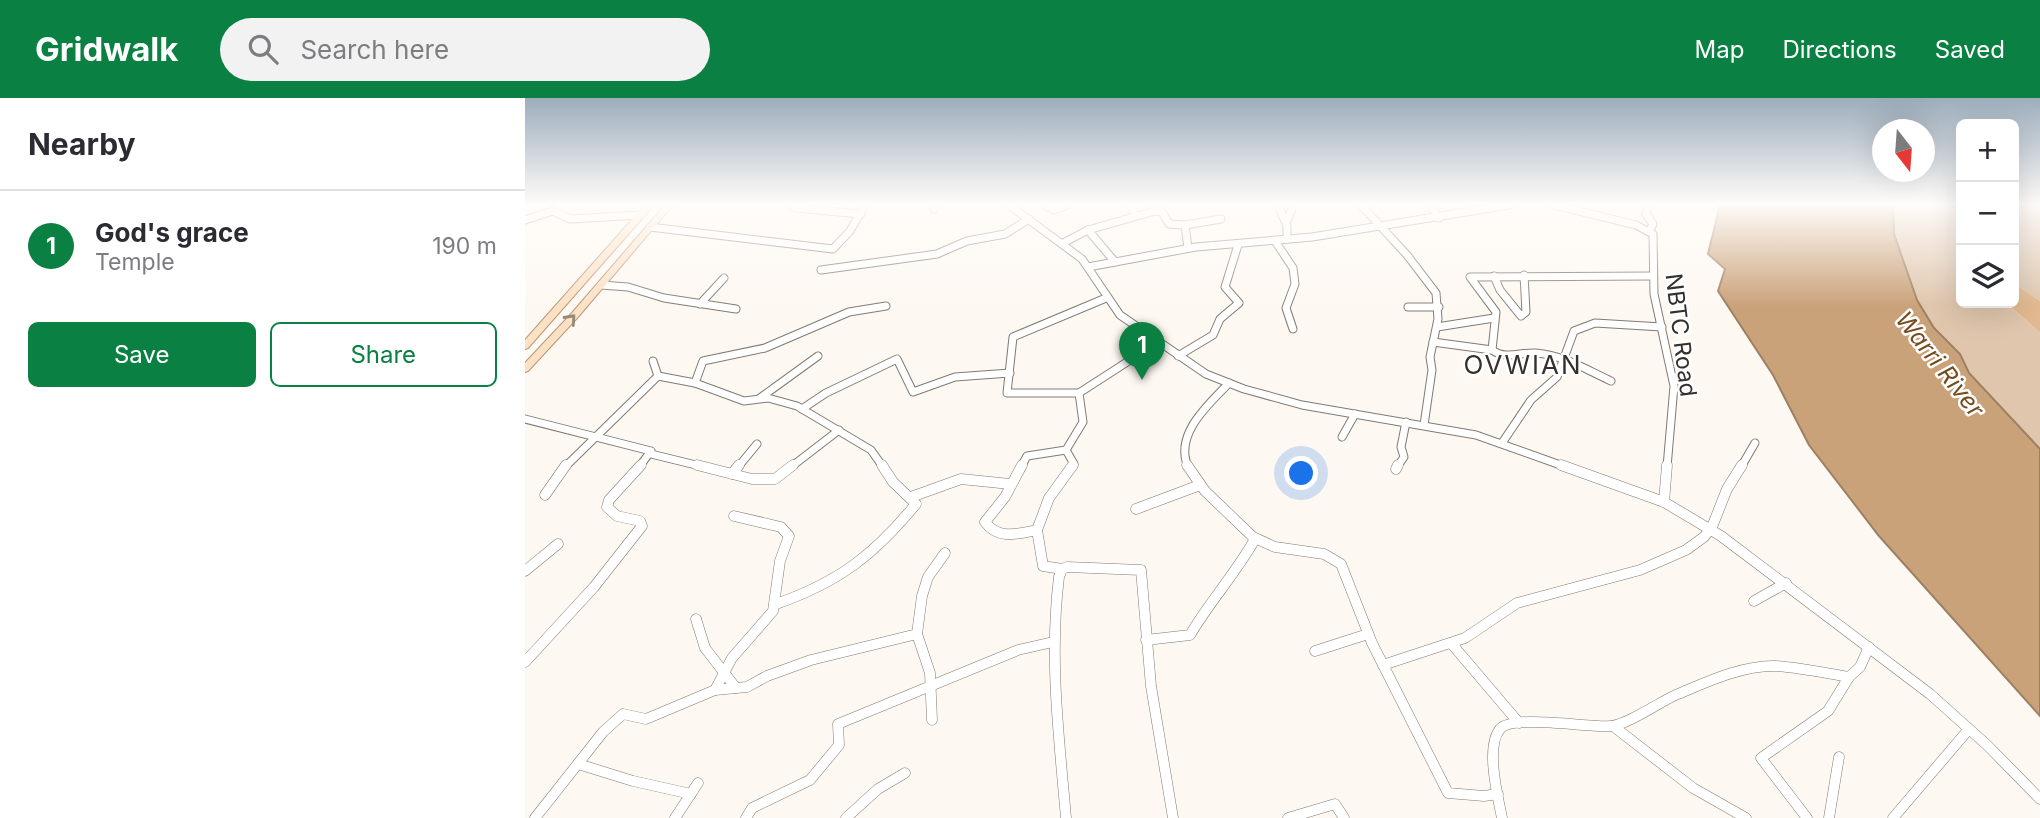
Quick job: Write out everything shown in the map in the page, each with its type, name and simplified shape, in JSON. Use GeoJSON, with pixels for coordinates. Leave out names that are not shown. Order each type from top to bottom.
{"type":"FeatureCollection","features":[{"type":"Feature","properties":{"kind":"main road"},"geometry":{"type":"LineString","coordinates":[[525,346],[620,239]]}},
{"type":"Feature","properties":{"kind":"main road"},"geometry":{"type":"LineString","coordinates":[[525,369],[640,239]]}},
{"type":"Feature","properties":{"kind":"street"},"geometry":{"type":"LineString","coordinates":[[751,239],[833,248],[841,239]]}},
{"type":"Feature","properties":{"kind":"street"},"geometry":{"type":"LineString","coordinates":[[821,271],[937,254],[967,241],[980,239]]}},
{"type":"Feature","properties":{"kind":"street"},"geometry":{"type":"LineString","coordinates":[[1057,239],[1082,259],[1120,315],[1206,374],[1279,400],[1476,435],[1664,502],[1711,529],[1869,647],[1969,729],[2040,799]]}},
{"type":"Feature","properties":{"kind":"street"},"geometry":{"type":"LineString","coordinates":[[1063,243],[1072,239]]}},
{"type":"Feature","properties":{"kind":"street"},"geometry":{"type":"LineString","coordinates":[[1096,239],[1115,262]]}},
{"type":"Feature","properties":{"kind":"street"},"geometry":{"type":"LineString","coordinates":[[1187,239],[1188,248]]}},
{"type":"Feature","properties":{"kind":"street"},"geometry":{"type":"LineString","coordinates":[[1088,267],[1188,248],[1287,239]]}},
{"type":"Feature","properties":{"kind":"street"},"geometry":{"type":"LineString","coordinates":[[1390,239],[1423,274],[1436,293],[1439,307],[1424,425]]}},
{"type":"Feature","properties":{"kind":"street","name":"NBTC Road"},"geometry":{"type":"LineString","coordinates":[[1654,239],[1653,276],[1674,386],[1664,502]]}},
{"type":"Feature","properties":{"kind":"street"},"geometry":{"type":"LineString","coordinates":[[1275,241],[1293,268],[1295,284],[1286,308],[1293,329]]}},
{"type":"Feature","properties":{"kind":"street"},"geometry":{"type":"LineString","coordinates":[[1178,356],[1213,335],[1220,319],[1239,303],[1225,286],[1238,245]]}},
{"type":"Feature","properties":{"kind":"street"},"geometry":{"type":"LineString","coordinates":[[1494,276],[1500,290],[1521,316],[1526,312],[1524,275]]}},
{"type":"Feature","properties":{"kind":"street"},"geometry":{"type":"LineString","coordinates":[[1492,350],[1496,340],[1496,312],[1470,277],[1653,276]]}},
{"type":"Feature","properties":{"kind":"street"},"geometry":{"type":"LineString","coordinates":[[700,304],[724,278]]}},
{"type":"Feature","properties":{"kind":"street"},"geometry":{"type":"LineString","coordinates":[[601,285],[628,287],[664,298],[736,309]]}},
{"type":"Feature","properties":{"kind":"street"},"geometry":{"type":"LineString","coordinates":[[1106,298],[1013,337],[1010,343],[1007,393],[1079,393],[1158,342]]}},
{"type":"Feature","properties":{"kind":"street"},"geometry":{"type":"LineString","coordinates":[[695,383],[703,361],[765,348],[849,312],[886,306]]}},
{"type":"Feature","properties":{"kind":"street"},"geometry":{"type":"LineString","coordinates":[[1408,307],[1439,307]]}},
{"type":"Feature","properties":{"kind":"street"},"geometry":{"type":"LineString","coordinates":[[1437,327],[1494,318]]}},
{"type":"Feature","properties":{"kind":"street"},"geometry":{"type":"LineString","coordinates":[[1502,443],[1531,400],[1557,377],[1574,331],[1583,326],[1615,323],[1662,327]]}},
{"type":"Feature","properties":{"kind":"street"},"geometry":{"type":"LineString","coordinates":[[1433,342],[1492,350],[1501,356],[1535,354],[1565,361],[1611,382]]}},
{"type":"Feature","properties":{"kind":"street"},"geometry":{"type":"LineString","coordinates":[[760,398],[818,356]]}},
{"type":"Feature","properties":{"kind":"street"},"geometry":{"type":"LineString","coordinates":[[802,409],[837,387],[897,359],[913,392],[955,377],[1010,373]]}},
{"type":"Feature","properties":{"kind":"street"},"geometry":{"type":"LineString","coordinates":[[653,361],[658,376]]}},
{"type":"Feature","properties":{"kind":"street"},"geometry":{"type":"LineString","coordinates":[[545,495],[566,465],[658,376],[695,383],[744,401],[768,398],[802,409],[871,450],[893,482],[916,504],[884,543],[859,564],[831,584],[776,604]]}},
{"type":"Feature","properties":{"kind":"street"},"geometry":{"type":"LineString","coordinates":[[1229,383],[1206,409],[1191,431],[1184,449],[1188,464],[1200,485],[1255,539],[1285,549],[1319,551],[1333,556],[1341,564],[1349,578],[1368,634],[1448,793],[1484,796],[1498,794]]}},
{"type":"Feature","properties":{"kind":"street"},"geometry":{"type":"LineString","coordinates":[[1037,530],[1007,536],[985,525],[988,517],[1005,497],[1027,456],[1066,450],[1083,422],[1079,393]]}},
{"type":"Feature","properties":{"kind":"street"},"geometry":{"type":"LineString","coordinates":[[1342,437],[1355,414]]}},
{"type":"Feature","properties":{"kind":"street"},"geometry":{"type":"LineString","coordinates":[[525,418],[752,479],[775,479],[839,430]]}},
{"type":"Feature","properties":{"kind":"street"},"geometry":{"type":"LineString","coordinates":[[1396,469],[1404,457],[1401,447],[1406,422]]}},
{"type":"Feature","properties":{"kind":"street"},"geometry":{"type":"LineString","coordinates":[[1383,665],[1443,643],[1451,643],[1484,628],[1514,604],[1637,570],[1675,556],[1704,537],[1711,529],[1729,486],[1742,469],[1755,443]]}},
{"type":"Feature","properties":{"kind":"street"},"geometry":{"type":"LineString","coordinates":[[732,474],[757,444]]}},
{"type":"Feature","properties":{"kind":"street"},"geometry":{"type":"LineString","coordinates":[[1066,450],[1074,464],[1049,498],[1037,530],[1043,566],[1062,569],[1141,570],[1151,686],[1174,818]]}},
{"type":"Feature","properties":{"kind":"street"},"geometry":{"type":"LineString","coordinates":[[525,662],[594,587],[642,526],[641,521],[622,518],[610,512],[607,507],[609,500],[652,454]]}},
{"type":"Feature","properties":{"kind":"street"},"geometry":{"type":"LineString","coordinates":[[911,497],[961,479],[1010,484]]}},
{"type":"Feature","properties":{"kind":"street"},"geometry":{"type":"LineString","coordinates":[[1136,509],[1200,485]]}},
{"type":"Feature","properties":{"kind":"street"},"geometry":{"type":"LineString","coordinates":[[699,696],[722,672],[776,604],[781,561],[789,536],[787,531],[734,516]]}},
{"type":"Feature","properties":{"kind":"street"},"geometry":{"type":"LineString","coordinates":[[1146,640],[1190,635],[1196,629],[1208,604],[1244,558],[1255,539]]}},
{"type":"Feature","properties":{"kind":"street"},"geometry":{"type":"LineString","coordinates":[[525,571],[558,544]]}},
{"type":"Feature","properties":{"kind":"street"},"geometry":{"type":"LineString","coordinates":[[932,720],[931,686],[917,634],[922,596],[928,577],[944,553]]}},
{"type":"Feature","properties":{"kind":"street"},"geometry":{"type":"LineString","coordinates":[[1062,569],[1055,604],[1053,642],[1058,750],[1066,818]]}},
{"type":"Feature","properties":{"kind":"street"},"geometry":{"type":"LineString","coordinates":[[1754,601],[1786,583]]}},
{"type":"Feature","properties":{"kind":"street"},"geometry":{"type":"LineString","coordinates":[[696,619],[705,648],[736,688]]}},
{"type":"Feature","properties":{"kind":"street"},"geometry":{"type":"LineString","coordinates":[[535,818],[618,716],[625,713],[646,719],[715,690],[747,687],[767,676],[811,660],[917,634]]}},
{"type":"Feature","properties":{"kind":"street"},"geometry":{"type":"LineString","coordinates":[[1314,650],[1368,634]]}},
{"type":"Feature","properties":{"kind":"street"},"geometry":{"type":"LineString","coordinates":[[746,818],[752,808],[810,780],[839,745],[838,724],[1018,650],[1053,642]]}},
{"type":"Feature","properties":{"kind":"street"},"geometry":{"type":"LineString","coordinates":[[1451,643],[1519,723]]}},
{"type":"Feature","properties":{"kind":"street"},"geometry":{"type":"LineString","coordinates":[[1502,818],[1493,747],[1498,732],[1504,725],[1519,723],[1613,726],[1678,694],[1742,671],[1774,666],[1849,677],[1855,675],[1869,647]]}},
{"type":"Feature","properties":{"kind":"street"},"geometry":{"type":"LineString","coordinates":[[715,690],[722,672]]}},
{"type":"Feature","properties":{"kind":"street"},"geometry":{"type":"LineString","coordinates":[[1807,818],[1761,758],[1828,711],[1849,677]]}},
{"type":"Feature","properties":{"kind":"street"},"geometry":{"type":"LineString","coordinates":[[1613,726],[1693,788],[1746,818]]}},
{"type":"Feature","properties":{"kind":"street"},"geometry":{"type":"LineString","coordinates":[[1893,818],[1969,729]]}},
{"type":"Feature","properties":{"kind":"street"},"geometry":{"type":"LineString","coordinates":[[1829,818],[1839,757]]}},
{"type":"Feature","properties":{"kind":"street"},"geometry":{"type":"LineString","coordinates":[[577,764],[633,781],[691,793]]}},
{"type":"Feature","properties":{"kind":"street"},"geometry":{"type":"LineString","coordinates":[[845,818],[878,789],[905,773]]}},
{"type":"Feature","properties":{"kind":"street"},"geometry":{"type":"LineString","coordinates":[[675,818],[698,783]]}},
{"type":"Feature","properties":{"kind":"street"},"geometry":{"type":"LineString","coordinates":[[1288,818],[1335,804],[1344,818]]}},
{"type":"Feature","properties":{"kind":"shaded area"},"geometry":{"type":"Polygon","coordinates":[[[1896,239],[1956,239],[1956,308],[2012,308],[2040,333],[2040,449],[1969,373],[1960,354],[1934,328],[1917,300],[1896,239]]]}},
{"type":"Feature","properties":{"kind":"shaded area"},"geometry":{"type":"Polygon","coordinates":[[[2019,239],[2040,239],[2040,301],[2019,286],[2019,239]]]}},
{"type":"Feature","properties":{"kind":"shaded area"},"geometry":{"type":"Polygon","coordinates":[[[2019,286],[2040,301],[2040,333],[2012,308],[2019,308],[2019,286]]]}},
{"type":"Feature","properties":{"kind":"water","name":"Warri River"},"geometry":{"type":"Polygon","coordinates":[[[1712,239],[1896,239],[1917,300],[1934,328],[1960,354],[1969,373],[2040,449],[2040,716],[1879,536],[1809,445],[1773,375],[1718,291],[1725,269],[1708,254],[1712,239]]]}},
{"type":"Feature","properties":{"kind":"place","name":"God's grace"},"geometry":{"type":"Point","coordinates":[1142,380]}},
{"type":"Feature","properties":{"kind":"district","name":"OVWIAN"},"geometry":{"type":"Point","coordinates":[1523,364]}}]}
